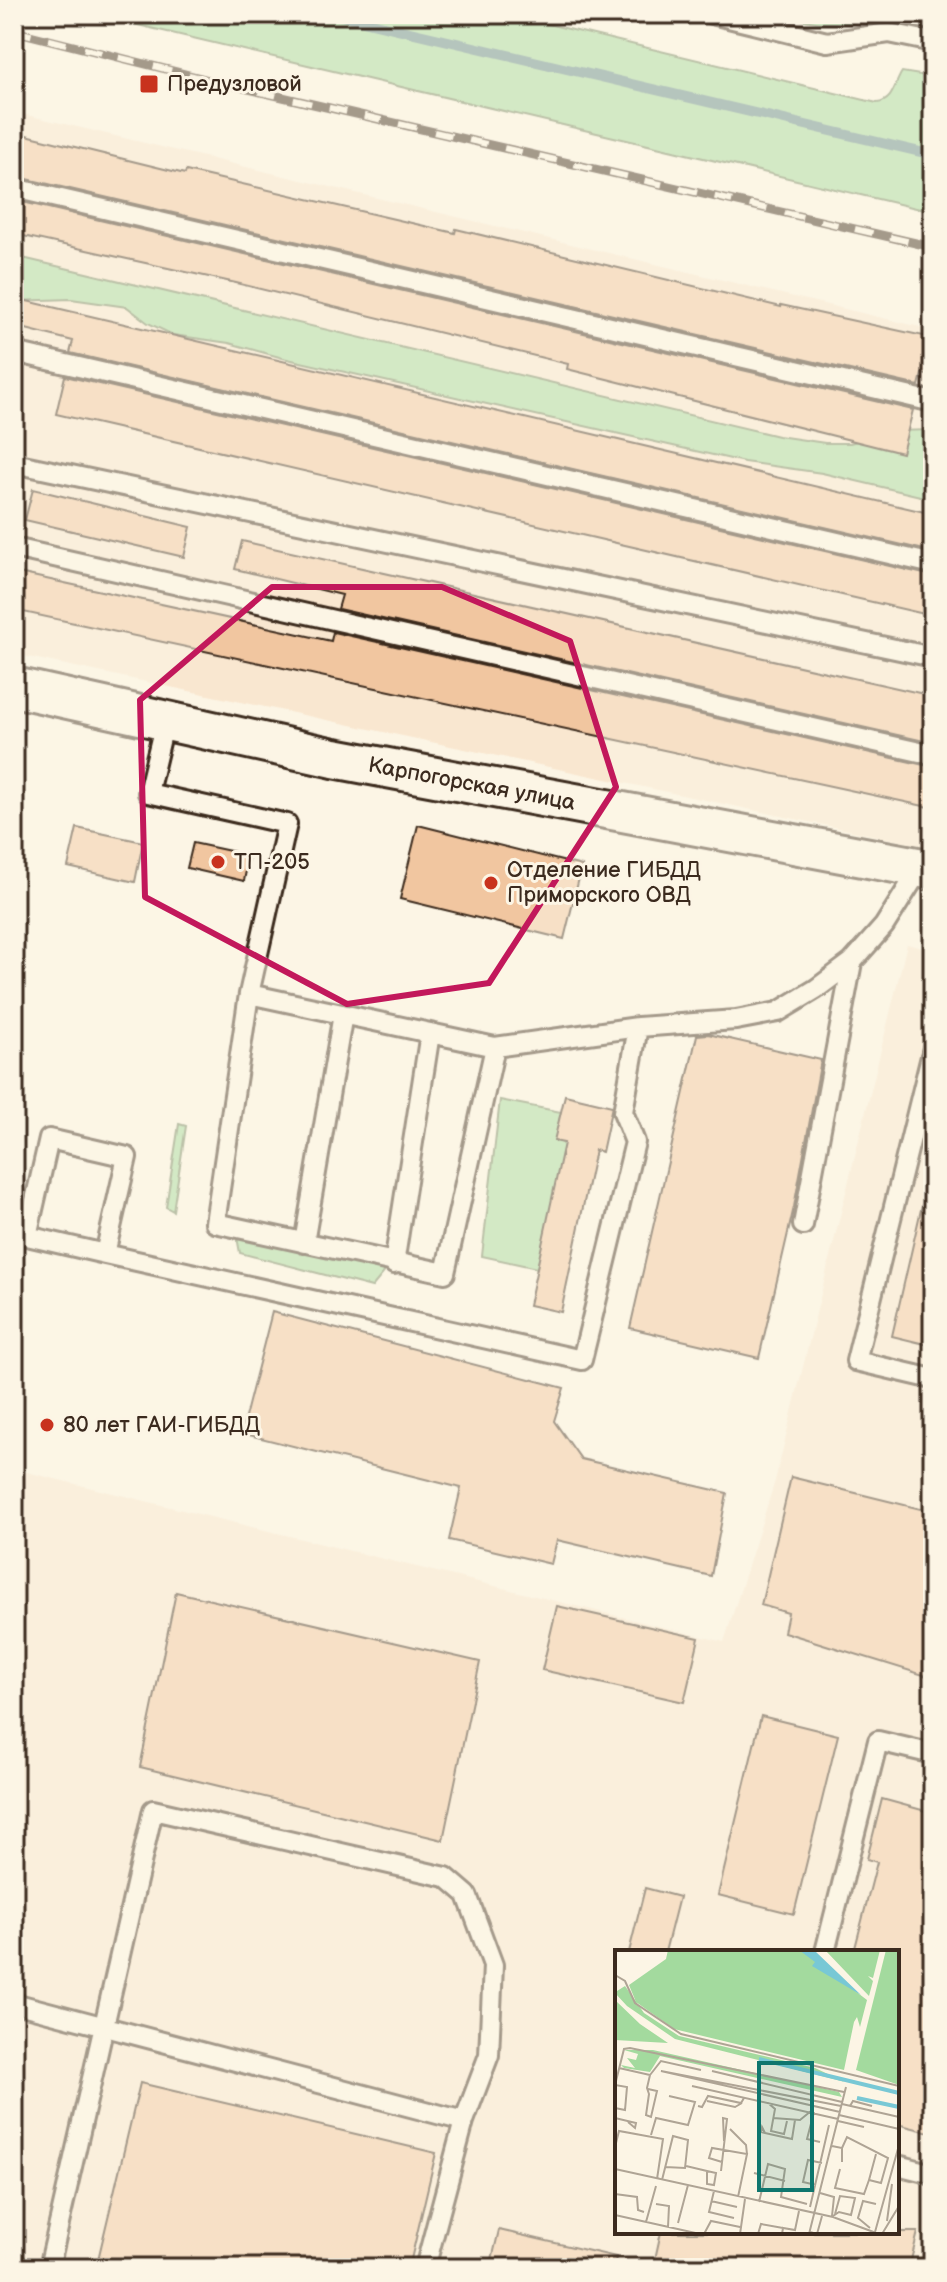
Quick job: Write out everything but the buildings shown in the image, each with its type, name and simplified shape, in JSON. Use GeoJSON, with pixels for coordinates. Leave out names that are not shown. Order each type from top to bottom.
{"type":"FeatureCollection","features":[{"type":"Feature","properties":{"kind":"street","name":"Карпогорская улица"},"geometry":{"type":"LineString","coordinates":[[14,687],[334,758],[927,868]]}},
{"type":"Feature","properties":{"kind":"lane"},"geometry":{"type":"LineString","coordinates":[[712,14],[827,42],[889,33],[933,42]]}},
{"type":"Feature","properties":{"kind":"lane"},"geometry":{"type":"LineString","coordinates":[[14,188],[933,402]]}},
{"type":"Feature","properties":{"kind":"lane"},"geometry":{"type":"LineString","coordinates":[[14,352],[933,564]]}},
{"type":"Feature","properties":{"kind":"lane"},"geometry":{"type":"LineString","coordinates":[[14,463],[933,657]]}},
{"type":"Feature","properties":{"kind":"lane"},"geometry":{"type":"LineString","coordinates":[[14,548],[933,755]]}},
{"type":"Feature","properties":{"kind":"lane"},"geometry":{"type":"LineString","coordinates":[[165,721],[148,793],[287,824],[249,994],[215,1223],[445,1273],[495,1047]]}},
{"type":"Feature","properties":{"kind":"lane"},"geometry":{"type":"LineString","coordinates":[[249,994],[495,1047],[638,1027],[736,1020],[778,1012],[852,962],[884,926],[927,868]]}},
{"type":"Feature","properties":{"kind":"lane"},"geometry":{"type":"LineString","coordinates":[[803,1225],[852,962]]}},
{"type":"Feature","properties":{"kind":"lane"},"geometry":{"type":"LineString","coordinates":[[304,1243],[343,1014]]}},
{"type":"Feature","properties":{"kind":"lane"},"geometry":{"type":"LineString","coordinates":[[105,1254],[127,1157],[49,1139],[27,1236],[105,1254],[582,1360],[635,1142],[623,1112],[638,1027]]}},
{"type":"Feature","properties":{"kind":"lane"},"geometry":{"type":"LineString","coordinates":[[394,1264],[430,1033]]}},
{"type":"Feature","properties":{"kind":"lane"},"geometry":{"type":"LineString","coordinates":[[933,1048],[856,1361],[933,1379]]}},
{"type":"Feature","properties":{"kind":"lane"},"geometry":{"type":"LineString","coordinates":[[826,1950],[878,1741],[933,1754]]}},
{"type":"Feature","properties":{"kind":"lane"},"geometry":{"type":"LineString","coordinates":[[49,2268],[153,1810],[446,1877],[467,1895],[493,1965],[489,2055],[464,2121],[425,2268]]}},
{"type":"Feature","properties":{"kind":"lane"},"geometry":{"type":"LineString","coordinates":[[14,2003],[464,2121]]}},
{"type":"Feature","properties":{"kind":"lane"},"geometry":{"type":"LineString","coordinates":[[899,2166],[933,2174]]}},
{"type":"Feature","properties":{"kind":"highlighted area"},"geometry":{"type":"Polygon","coordinates":[[[272,587],[442,587],[570,641],[616,787],[489,983],[347,1004],[145,897],[140,700],[272,587]]]}},
{"type":"Feature","properties":{"kind":"shaded area"},"geometry":{"type":"Polygon","coordinates":[[[14,112],[933,330],[933,848],[14,654],[14,112]]]}},
{"type":"Feature","properties":{"kind":"shaded area"},"geometry":{"type":"Polygon","coordinates":[[[907,944],[933,951],[933,2268],[14,2268],[14,1469],[724,1642],[775,1481],[907,944]]]}},
{"type":"Feature","properties":{"kind":"green space"},"geometry":{"type":"Polygon","coordinates":[[[105,14],[506,14],[877,103],[887,99],[902,72],[933,77],[933,212],[125,22],[105,14]]]}},
{"type":"Feature","properties":{"kind":"green space"},"geometry":{"type":"Polygon","coordinates":[[[767,14],[933,14],[933,19],[874,17],[851,23],[822,23],[767,14]]]}},
{"type":"Feature","properties":{"kind":"green space"},"geometry":{"type":"Polygon","coordinates":[[[14,256],[778,436],[825,443],[850,443],[896,431],[933,430],[933,499],[822,473],[744,462],[283,358],[229,343],[173,335],[148,323],[127,307],[71,299],[14,301],[14,256]]]}},
{"type":"Feature","properties":{"kind":"green space"},"geometry":{"type":"Polygon","coordinates":[[[500,1100],[561,1112],[555,1140],[566,1144],[537,1268],[482,1256],[500,1100]]]}},
{"type":"Feature","properties":{"kind":"green space"},"geometry":{"type":"Polygon","coordinates":[[[179,1124],[186,1126],[173,1211],[166,1207],[179,1124]]]}},
{"type":"Feature","properties":{"kind":"green space"},"geometry":{"type":"Polygon","coordinates":[[[237,1237],[386,1270],[372,1287],[240,1253],[237,1237]]]}},
{"type":"Feature","properties":{"kind":"waterway"},"geometry":{"type":"LineString","coordinates":[[333,14],[933,155]]}},
{"type":"Feature","properties":{"kind":"railway"},"geometry":{"type":"LineString","coordinates":[[14,31],[213,81],[933,247]]}},
{"type":"Feature","properties":{"kind":"place","name":"Предузловой"},"geometry":{"type":"Point","coordinates":[149,84]}},
{"type":"Feature","properties":{"kind":"place","name":"ТП-205"},"geometry":{"type":"Point","coordinates":[218,862]}},
{"type":"Feature","properties":{"kind":"place","name":"Отделение ГИБДД Приморского ОВД"},"geometry":{"type":"Point","coordinates":[491,883]}},
{"type":"Feature","properties":{"kind":"place","name":"80 лет ГАИ-ГИБДД"},"geometry":{"type":"Point","coordinates":[47,1425]}}]}
